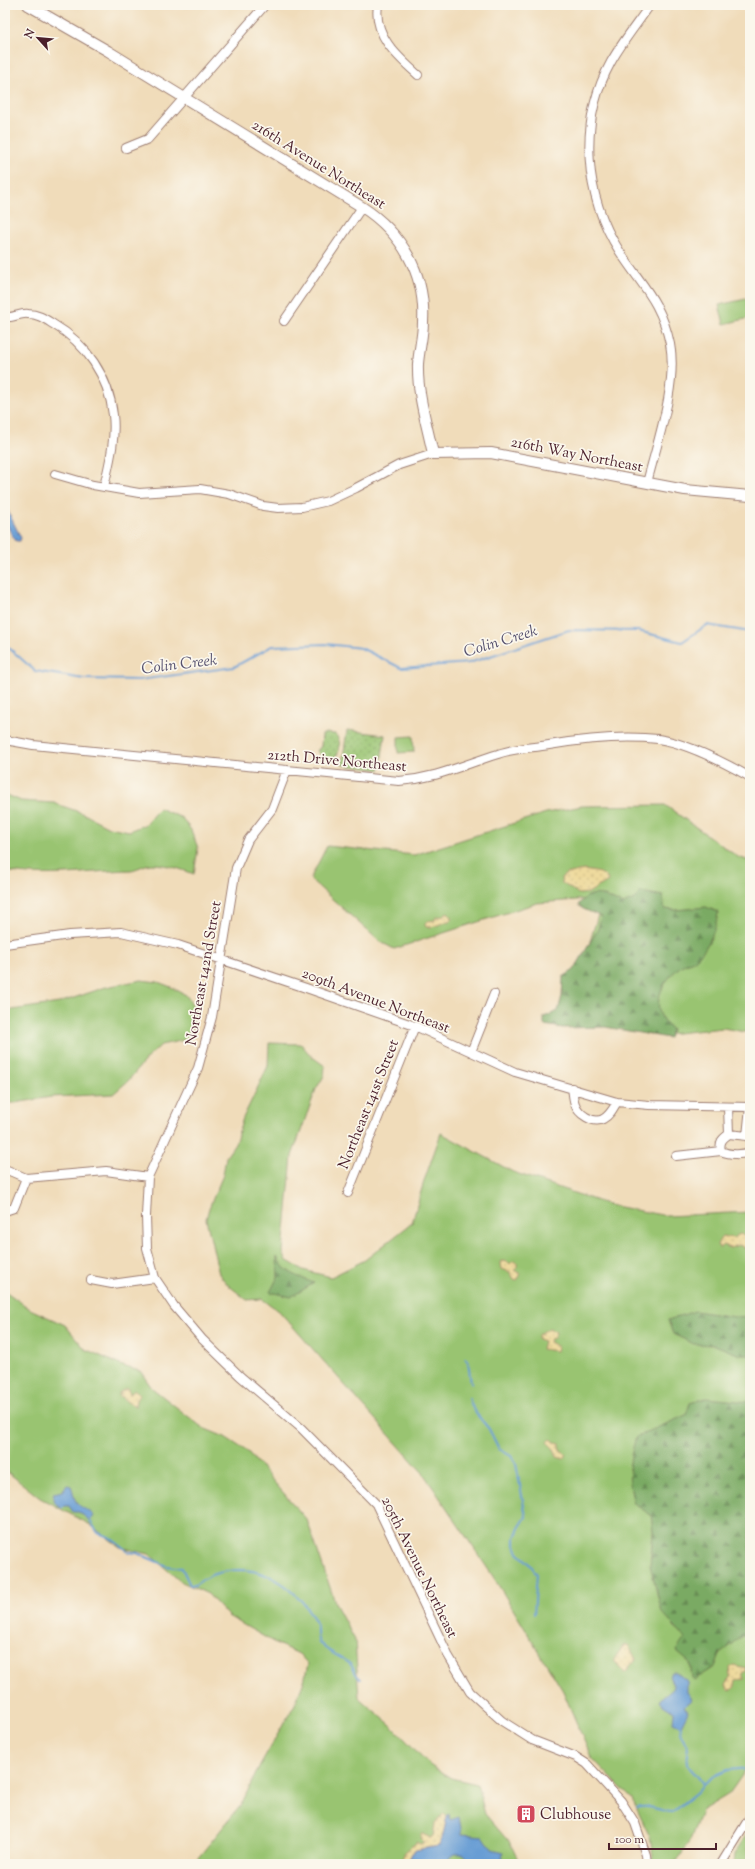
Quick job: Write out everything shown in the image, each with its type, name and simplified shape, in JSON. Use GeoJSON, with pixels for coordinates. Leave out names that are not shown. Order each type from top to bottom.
{"type":"FeatureCollection","features":[{"type":"Feature","properties":{"kind":"street","name":"216th Avenue Northeast"},"geometry":{"type":"LineString","coordinates":[[28,5],[80,34],[184,97],[379,218],[402,244],[419,279],[422,293],[424,321],[418,364],[419,377],[433,454]]}},
{"type":"Feature","properties":{"kind":"street"},"geometry":{"type":"LineString","coordinates":[[126,148],[148,139],[264,5]]}},
{"type":"Feature","properties":{"kind":"street"},"geometry":{"type":"LineString","coordinates":[[378,5],[379,26],[387,43],[418,75]]}},
{"type":"Feature","properties":{"kind":"street"},"geometry":{"type":"LineString","coordinates":[[647,483],[671,384],[672,366],[670,345],[662,315],[651,294],[620,252],[606,227],[596,202],[590,176],[588,140],[592,113],[601,83],[614,58],[650,5]]}},
{"type":"Feature","properties":{"kind":"street"},"geometry":{"type":"LineString","coordinates":[[284,321],[362,207]]}},
{"type":"Feature","properties":{"kind":"street"},"geometry":{"type":"LineString","coordinates":[[10,317],[28,314],[40,316],[64,330],[88,354],[106,383],[114,415],[114,440],[104,487]]}},
{"type":"Feature","properties":{"kind":"street","name":"216th Way Northeast"},"geometry":{"type":"LineString","coordinates":[[55,474],[104,487],[139,493],[200,490],[229,494],[263,506],[278,508],[302,507],[328,501],[399,465],[433,454],[491,452],[686,490],[750,496]]}},
{"type":"Feature","properties":{"kind":"street","name":"212th Drive Northeast"},"geometry":{"type":"LineString","coordinates":[[5,740],[33,745],[399,781],[420,780],[444,774],[500,753],[606,737],[659,740],[700,752],[750,777]]}},
{"type":"Feature","properties":{"kind":"street","name":"Northeast 142nd Street"},"geometry":{"type":"LineString","coordinates":[[155,1278],[147,1248],[146,1216],[148,1177],[198,1068],[212,1017],[236,868],[248,840],[272,809],[287,770]]}},
{"type":"Feature","properties":{"kind":"street","name":"209th Avenue Northeast"},"geometry":{"type":"LineString","coordinates":[[5,944],[15,944],[70,935],[121,932],[178,945],[415,1026],[515,1072],[617,1102],[750,1107]]}},
{"type":"Feature","properties":{"kind":"street"},"geometry":{"type":"LineString","coordinates":[[471,1052],[494,994]]}},
{"type":"Feature","properties":{"kind":"street","name":"Northeast 141st Street"},"geometry":{"type":"LineString","coordinates":[[348,1193],[415,1026]]}},
{"type":"Feature","properties":{"kind":"street"},"geometry":{"type":"LineString","coordinates":[[572,1088],[575,1105],[581,1114],[591,1119],[601,1120],[611,1113],[617,1102]]}},
{"type":"Feature","properties":{"kind":"street"},"geometry":{"type":"LineString","coordinates":[[728,1107],[729,1134]]}},
{"type":"Feature","properties":{"kind":"street"},"geometry":{"type":"LineString","coordinates":[[721,1151],[720,1144],[722,1138],[729,1134],[748,1137],[750,1107]]}},
{"type":"Feature","properties":{"kind":"street"},"geometry":{"type":"LineString","coordinates":[[676,1156],[721,1151],[732,1154],[745,1154],[750,1152]]}},
{"type":"Feature","properties":{"kind":"street"},"geometry":{"type":"LineString","coordinates":[[5,1169],[26,1178],[106,1172],[148,1177]]}},
{"type":"Feature","properties":{"kind":"street"},"geometry":{"type":"LineString","coordinates":[[5,1211],[14,1208],[26,1178]]}},
{"type":"Feature","properties":{"kind":"street"},"geometry":{"type":"LineString","coordinates":[[91,1280],[112,1284],[155,1278]]}},
{"type":"Feature","properties":{"kind":"street","name":"205th Avenue Northeast"},"geometry":{"type":"LineString","coordinates":[[155,1278],[174,1306],[202,1339],[240,1376],[301,1428],[376,1504],[448,1655],[470,1692],[502,1721],[532,1740],[576,1757],[587,1764],[621,1801],[635,1823],[646,1855],[647,1864]]}},
{"type":"Feature","properties":{"kind":"street"},"geometry":{"type":"LineString","coordinates":[[721,1864],[750,1817]]}},
{"type":"Feature","properties":{"kind":"green space"},"geometry":{"type":"Polygon","coordinates":[[[750,298],[750,318],[724,324],[719,305],[750,298]]]}},
{"type":"Feature","properties":{"kind":"green space"},"geometry":{"type":"Polygon","coordinates":[[[347,730],[385,735],[380,770],[342,765],[347,730]]]}},
{"type":"Feature","properties":{"kind":"green space"},"geometry":{"type":"Polygon","coordinates":[[[325,733],[335,734],[340,745],[337,755],[329,759],[323,757],[317,751],[321,746],[322,735],[325,733]]]}},
{"type":"Feature","properties":{"kind":"green space"},"geometry":{"type":"Polygon","coordinates":[[[413,736],[414,752],[398,753],[398,737],[413,736]]]}},
{"type":"Feature","properties":{"kind":"green space"},"geometry":{"type":"Polygon","coordinates":[[[5,794],[21,801],[54,803],[82,813],[109,827],[129,831],[146,824],[159,808],[182,818],[191,830],[198,848],[194,874],[157,864],[147,865],[131,870],[68,874],[36,874],[5,871],[5,794]]]}},
{"type":"Feature","properties":{"kind":"green space"},"geometry":{"type":"Polygon","coordinates":[[[665,805],[738,857],[750,861],[750,1033],[723,1028],[668,1034],[583,965],[603,898],[537,903],[394,949],[379,941],[310,879],[327,846],[414,855],[546,813],[582,806],[665,805]]]}},
{"type":"Feature","properties":{"kind":"green space"},"geometry":{"type":"Polygon","coordinates":[[[641,892],[663,896],[664,909],[676,910],[706,907],[718,912],[714,931],[705,949],[694,960],[682,966],[669,977],[659,997],[659,1011],[663,1020],[672,1030],[669,1038],[605,1027],[563,1028],[544,1025],[544,1017],[558,1011],[562,996],[563,977],[574,970],[598,929],[601,917],[583,909],[578,905],[584,899],[594,894],[605,896],[623,904],[634,899],[641,892]]]}},
{"type":"Feature","properties":{"kind":"green space"},"geometry":{"type":"Polygon","coordinates":[[[141,980],[158,982],[186,995],[196,1010],[191,1032],[184,1040],[161,1045],[146,1059],[128,1081],[113,1094],[51,1097],[15,1103],[5,1103],[5,1011],[59,1003],[106,987],[141,980]]]}},
{"type":"Feature","properties":{"kind":"green space"},"geometry":{"type":"Polygon","coordinates":[[[269,1043],[301,1044],[311,1056],[325,1066],[324,1076],[316,1089],[292,1156],[283,1252],[286,1260],[303,1270],[331,1277],[365,1260],[412,1223],[424,1181],[441,1133],[513,1172],[609,1205],[667,1216],[750,1212],[750,1764],[729,1794],[701,1811],[691,1839],[677,1862],[654,1864],[650,1837],[632,1799],[591,1757],[563,1691],[494,1578],[423,1473],[279,1311],[262,1299],[247,1300],[228,1285],[219,1274],[206,1219],[223,1175],[226,1157],[235,1144],[243,1118],[268,1066],[269,1043]]]}},
{"type":"Feature","properties":{"kind":"green space"},"geometry":{"type":"Polygon","coordinates":[[[277,1257],[283,1267],[287,1270],[314,1283],[291,1297],[270,1292],[278,1277],[277,1257]]]}},
{"type":"Feature","properties":{"kind":"green space"},"geometry":{"type":"Polygon","coordinates":[[[5,1291],[30,1309],[65,1325],[85,1349],[125,1367],[140,1371],[152,1388],[203,1428],[225,1437],[248,1452],[307,1520],[336,1605],[355,1640],[359,1698],[391,1725],[431,1766],[451,1778],[477,1784],[485,1814],[510,1843],[520,1864],[193,1864],[241,1805],[260,1765],[295,1704],[304,1681],[308,1664],[299,1654],[275,1643],[228,1616],[208,1594],[180,1581],[149,1554],[120,1547],[89,1524],[40,1498],[5,1470],[5,1291]]]}},
{"type":"Feature","properties":{"kind":"green space"},"geometry":{"type":"Polygon","coordinates":[[[695,1311],[735,1317],[750,1316],[750,1355],[740,1355],[715,1345],[694,1344],[673,1334],[668,1320],[695,1311]]]}},
{"type":"Feature","properties":{"kind":"green space"},"geometry":{"type":"Polygon","coordinates":[[[706,1398],[750,1402],[750,1630],[720,1654],[715,1667],[694,1680],[692,1678],[690,1663],[676,1651],[685,1638],[662,1613],[650,1565],[653,1532],[651,1515],[634,1504],[630,1486],[629,1470],[636,1437],[686,1415],[690,1403],[706,1398]]]}},
{"type":"Feature","properties":{"kind":"green space"},"geometry":{"type":"Polygon","coordinates":[[[750,1829],[750,1844],[748,1846],[749,1856],[745,1864],[733,1864],[734,1854],[750,1829]]]}},
{"type":"Feature","properties":{"kind":"sand"},"geometry":{"type":"Polygon","coordinates":[[[584,870],[605,875],[608,881],[588,893],[579,894],[562,883],[561,878],[566,874],[584,870]]]}},
{"type":"Feature","properties":{"kind":"sand"},"geometry":{"type":"Polygon","coordinates":[[[448,912],[452,919],[450,922],[432,927],[426,927],[425,924],[428,921],[435,920],[436,917],[442,916],[448,912]]]}},
{"type":"Feature","properties":{"kind":"sand"},"geometry":{"type":"Polygon","coordinates":[[[740,1234],[750,1236],[750,1250],[739,1245],[730,1248],[724,1245],[720,1248],[717,1245],[722,1236],[733,1238],[740,1234]]]}},
{"type":"Feature","properties":{"kind":"sand"},"geometry":{"type":"Polygon","coordinates":[[[502,1261],[510,1264],[513,1261],[517,1263],[517,1267],[514,1270],[519,1273],[520,1276],[517,1280],[514,1279],[510,1272],[502,1269],[502,1261]]]}},
{"type":"Feature","properties":{"kind":"sand"},"geometry":{"type":"Polygon","coordinates":[[[549,1328],[556,1332],[554,1338],[550,1339],[549,1342],[557,1346],[556,1351],[542,1349],[544,1341],[538,1339],[538,1335],[549,1328]]]}},
{"type":"Feature","properties":{"kind":"sand"},"geometry":{"type":"Polygon","coordinates":[[[127,1388],[130,1394],[135,1390],[140,1394],[136,1400],[135,1407],[119,1396],[119,1393],[127,1388]]]}},
{"type":"Feature","properties":{"kind":"sand"},"geometry":{"type":"Polygon","coordinates":[[[550,1439],[554,1442],[560,1443],[560,1450],[567,1454],[564,1459],[557,1457],[554,1449],[547,1442],[550,1439]]]}},
{"type":"Feature","properties":{"kind":"sand"},"geometry":{"type":"Polygon","coordinates":[[[624,1645],[628,1645],[636,1659],[625,1673],[615,1662],[615,1658],[624,1645]]]}},
{"type":"Feature","properties":{"kind":"sand"},"geometry":{"type":"Polygon","coordinates":[[[733,1665],[747,1668],[746,1671],[742,1673],[744,1679],[736,1680],[735,1687],[731,1690],[727,1689],[725,1685],[731,1677],[730,1668],[733,1665]]]}},
{"type":"Feature","properties":{"kind":"sand"},"geometry":{"type":"Polygon","coordinates":[[[444,1813],[447,1816],[443,1836],[439,1846],[416,1850],[410,1855],[407,1864],[400,1864],[405,1852],[417,1842],[419,1844],[423,1843],[421,1838],[422,1834],[430,1838],[433,1836],[435,1824],[444,1813]]]}},
{"type":"Feature","properties":{"kind":"water"},"geometry":{"type":"Polygon","coordinates":[[[5,505],[21,538],[20,541],[16,541],[9,528],[5,515],[5,505]]]}},
{"type":"Feature","properties":{"kind":"water"},"geometry":{"type":"Polygon","coordinates":[[[67,1485],[71,1486],[75,1500],[78,1504],[82,1508],[91,1512],[94,1516],[90,1521],[79,1512],[73,1512],[69,1506],[64,1506],[62,1508],[53,1500],[54,1493],[62,1491],[67,1485]]]}},
{"type":"Feature","properties":{"kind":"water"},"geometry":{"type":"Polygon","coordinates":[[[672,1672],[676,1672],[687,1681],[687,1692],[692,1699],[684,1706],[688,1712],[681,1726],[673,1722],[674,1712],[663,1705],[660,1701],[672,1690],[673,1685],[669,1676],[672,1672]]]}},
{"type":"Feature","properties":{"kind":"water"},"geometry":{"type":"Polygon","coordinates":[[[449,1814],[450,1820],[459,1817],[462,1834],[483,1836],[492,1849],[504,1852],[502,1856],[506,1862],[512,1864],[472,1864],[464,1854],[455,1854],[451,1857],[447,1864],[407,1864],[410,1855],[416,1850],[439,1846],[443,1836],[447,1816],[449,1814]]]}},
{"type":"Feature","properties":{"kind":"waterway","name":"Colin Creek"},"geometry":{"type":"LineString","coordinates":[[5,647],[8,647],[35,671],[84,679],[139,680],[234,667],[272,646],[326,644],[361,648],[401,668],[469,663],[569,630],[638,631],[682,642],[707,625],[750,632]]}},
{"type":"Feature","properties":{"kind":"waterway"},"geometry":{"type":"LineString","coordinates":[[465,1358],[468,1362],[471,1383]]}},
{"type":"Feature","properties":{"kind":"waterway"},"geometry":{"type":"LineString","coordinates":[[469,1398],[474,1411],[489,1429],[499,1449],[511,1456],[516,1464],[526,1517],[515,1537],[515,1545],[518,1553],[529,1563],[537,1574],[534,1614]]}},
{"type":"Feature","properties":{"kind":"waterway"},"geometry":{"type":"LineString","coordinates":[[90,1521],[98,1533],[109,1537],[129,1552],[137,1553],[167,1566],[182,1568],[190,1585],[195,1585],[203,1579],[215,1574],[242,1570],[268,1576],[279,1582],[300,1599],[308,1609],[316,1623],[319,1642],[329,1651],[351,1665],[361,1679]]}},
{"type":"Feature","properties":{"kind":"waterway"},"geometry":{"type":"LineString","coordinates":[[681,1726],[680,1735],[688,1747],[688,1765],[703,1784]]}},
{"type":"Feature","properties":{"kind":"waterway"},"geometry":{"type":"LineString","coordinates":[[637,1808],[650,1807],[672,1812],[698,1791],[703,1784],[716,1775],[728,1770],[750,1768]]}},
{"type":"Feature","properties":{"kind":"place","name":"Clubhouse"},"geometry":{"type":"Point","coordinates":[526,1814]}}]}
